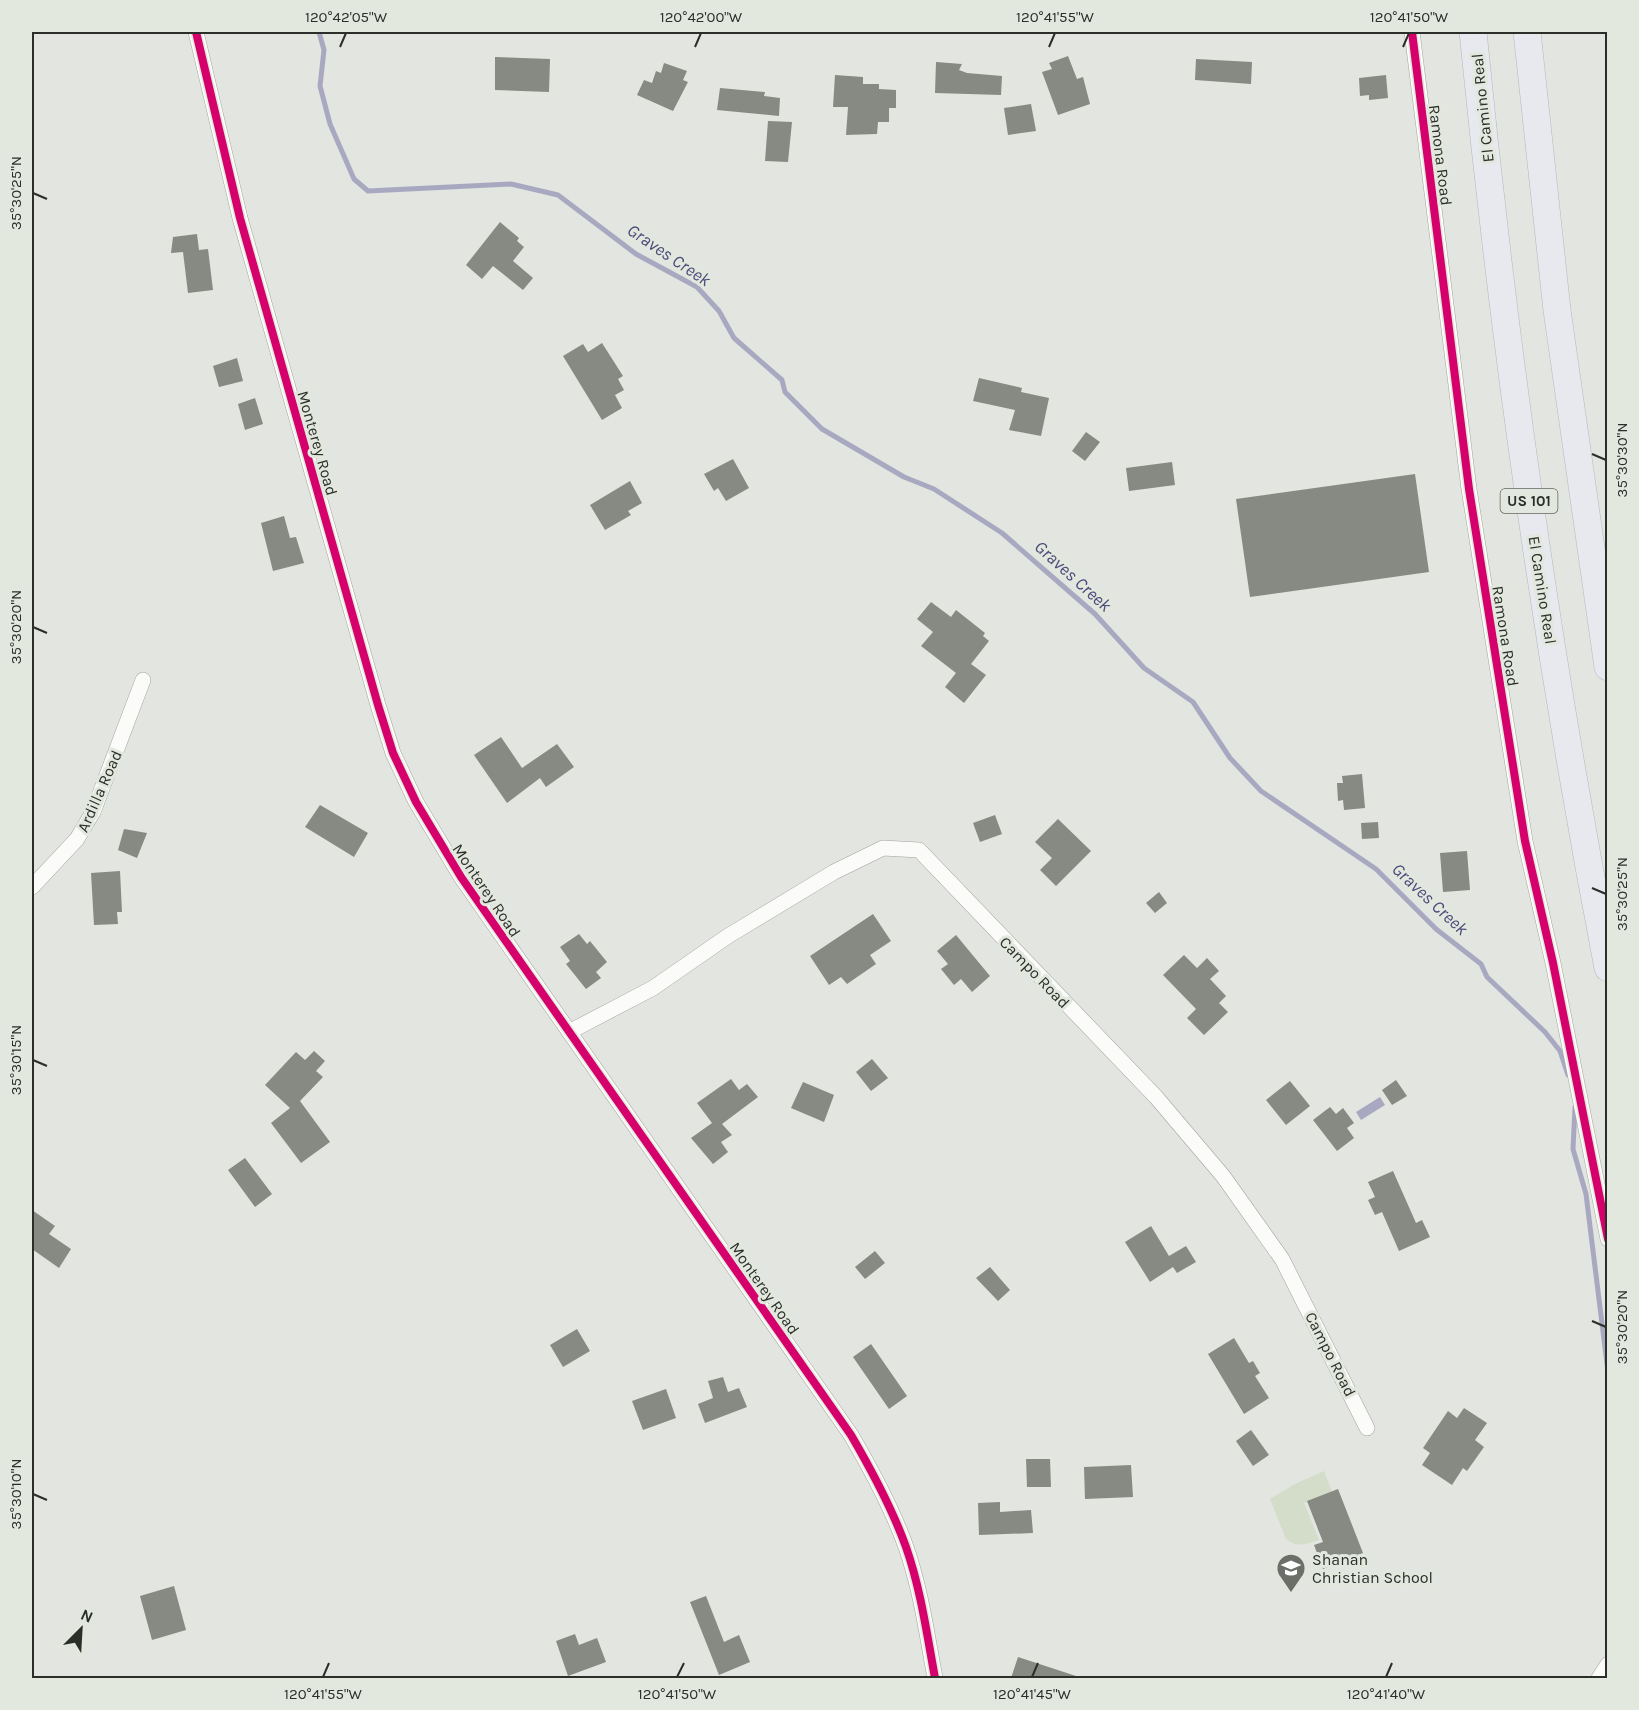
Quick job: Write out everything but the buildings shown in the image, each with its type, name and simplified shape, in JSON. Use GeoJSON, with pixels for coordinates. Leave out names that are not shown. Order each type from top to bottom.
{"type":"FeatureCollection","features":[{"type":"Feature","properties":{"kind":"highway","name":"El Camino Real"},"geometry":{"type":"LineString","coordinates":[[1473,32],[1522,448],[1566,737],[1608,968]]}},
{"type":"Feature","properties":{"kind":"highway","name":"US 101"},"geometry":{"type":"LineString","coordinates":[[1527,32],[1557,310],[1608,668]]}},
{"type":"Feature","properties":{"kind":"street","name":"Monterey Road"},"geometry":{"type":"LineString","coordinates":[[196,32],[240,218],[393,753],[434,836],[851,1435],[873,1474],[906,1547],[918,1587],[935,1678]]}},
{"type":"Feature","properties":{"kind":"street"},"geometry":{"type":"LineString","coordinates":[[1399,32],[1412,32]]}},
{"type":"Feature","properties":{"kind":"street","name":"Ramona Road"},"geometry":{"type":"LineString","coordinates":[[1412,32],[1469,489],[1521,818],[1608,1239]]}},
{"type":"Feature","properties":{"kind":"street","name":"Ardilla Road"},"geometry":{"type":"LineString","coordinates":[[32,887],[77,839],[93,812],[143,680]]}},
{"type":"Feature","properties":{"kind":"street","name":"Campo Road"},"geometry":{"type":"LineString","coordinates":[[569,1032],[653,988],[728,936],[834,872],[883,848],[919,850],[1156,1097],[1223,1176],[1282,1258],[1367,1428]]}},
{"type":"Feature","properties":{"kind":"street"},"geometry":{"type":"LineString","coordinates":[[1599,1678],[1608,1664]]}},
{"type":"Feature","properties":{"kind":"green space"},"geometry":{"type":"Polygon","coordinates":[[[1324,1471],[1332,1492],[1304,1503],[1319,1540],[1294,1544],[1286,1539],[1270,1499],[1295,1484],[1324,1471]]]}},
{"type":"Feature","properties":{"kind":"water"},"geometry":{"type":"Polygon","coordinates":[[[1380,1097],[1385,1105],[1361,1120],[1356,1112],[1380,1097]]]}},
{"type":"Feature","properties":{"kind":"waterway","name":"Graves Creek"},"geometry":{"type":"LineString","coordinates":[[319,32],[324,50],[320,86],[330,124],[354,179],[368,191],[511,184],[558,195],[636,254],[697,287],[719,311],[734,338],[782,380],[785,392],[822,429],[904,477],[934,489],[1002,533],[1095,614],[1144,668],[1193,702],[1230,758],[1261,791],[1376,869],[1436,929],[1481,964],[1487,977],[1545,1032],[1560,1051],[1568,1075]]}},
{"type":"Feature","properties":{"kind":"waterway","name":"Graves Creek"},"geometry":{"type":"LineString","coordinates":[[1575,1107],[1573,1149],[1586,1194],[1608,1372]]}},
{"type":"Feature","properties":{"kind":"cycle path"},"geometry":{"type":"LineString","coordinates":[[196,32],[240,218],[393,753],[416,802],[461,877],[851,1435],[881,1490],[906,1547],[920,1596],[935,1678]]}},
{"type":"Feature","properties":{"kind":"cycle path"},"geometry":{"type":"LineString","coordinates":[[1412,32],[1469,489],[1525,841],[1553,963],[1608,1239]]}},
{"type":"Feature","properties":{"kind":"place","name":"Shanan Christian School"},"geometry":{"type":"Point","coordinates":[1291,1594]}}]}
